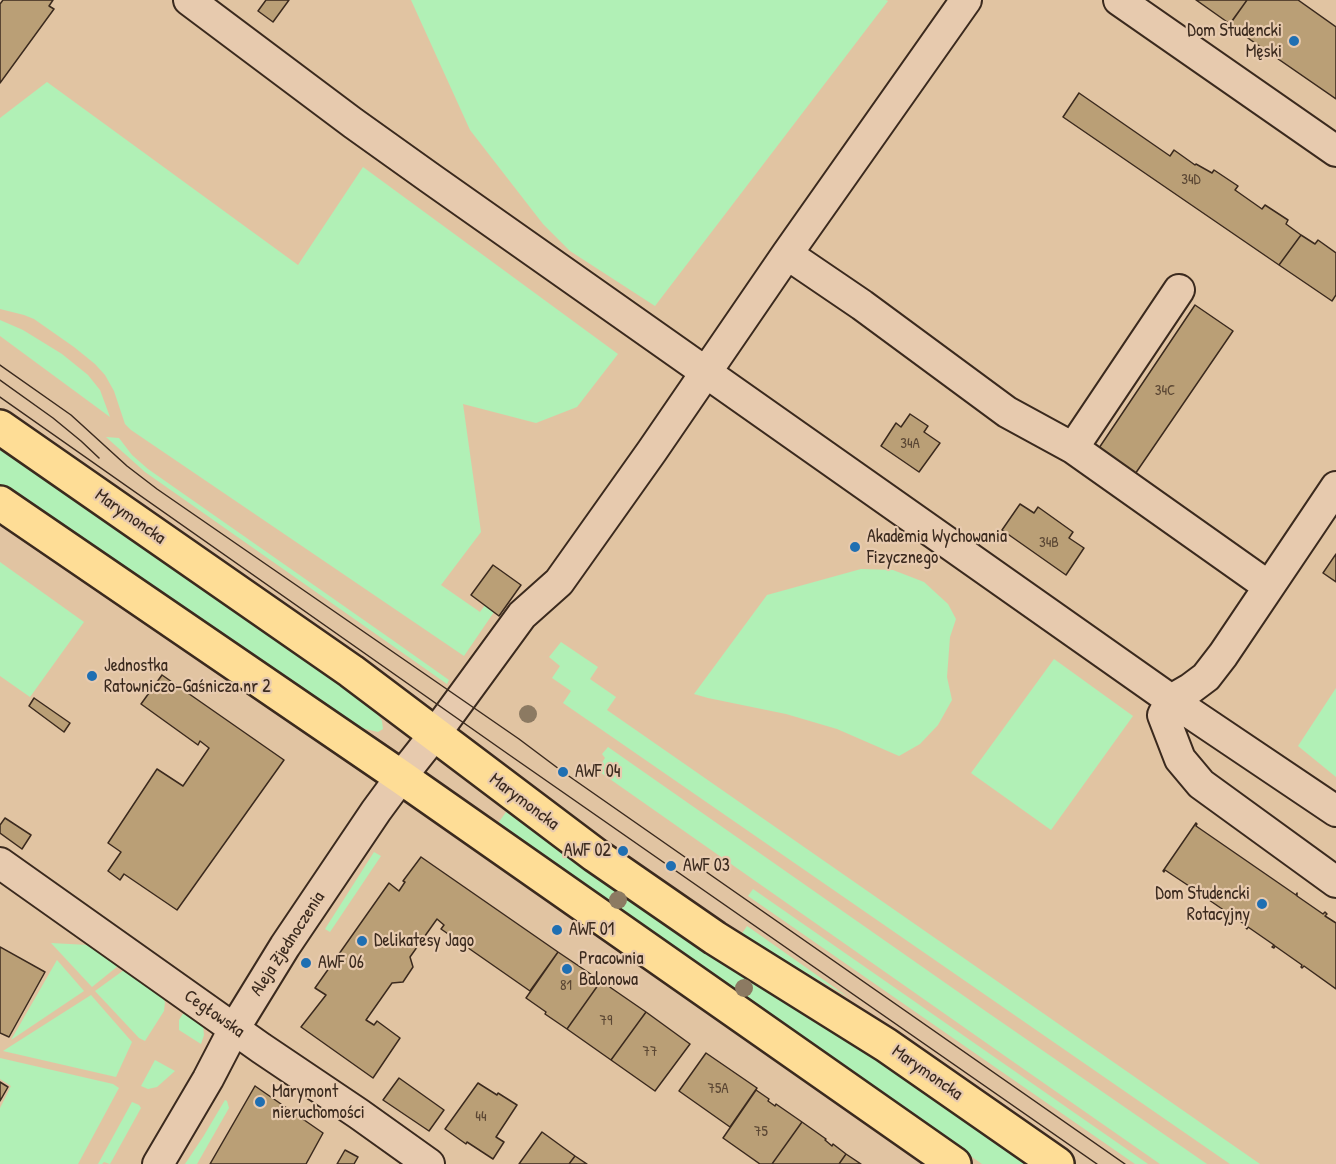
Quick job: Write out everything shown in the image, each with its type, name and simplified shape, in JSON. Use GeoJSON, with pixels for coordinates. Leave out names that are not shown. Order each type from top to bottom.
{"type":"FeatureCollection","features":[{"type":"Feature","properties":{"kind":"main road","name":"Marymoncka"},"geometry":{"type":"LineString","coordinates":[[0,427],[351,671],[529,807],[604,861],[715,938],[894,1050],[1057,1164]]}},
{"type":"Feature","properties":{"kind":"main road"},"geometry":{"type":"LineString","coordinates":[[0,503],[401,777],[954,1164]]}},
{"type":"Feature","properties":{"kind":"street"},"geometry":{"type":"LineString","coordinates":[[189,0],[410,165],[1171,700],[1336,811]]}},
{"type":"Feature","properties":{"kind":"street"},"geometry":{"type":"LineString","coordinates":[[1119,0],[1336,151]]}},
{"type":"Feature","properties":{"kind":"street","name":"Aleja Zjednoczenia"},"geometry":{"type":"LineString","coordinates":[[158,1164],[208,1079],[234,1029],[285,945],[376,810],[522,615],[559,582],[652,451],[713,378],[787,254],[954,4]]}},
{"type":"Feature","properties":{"kind":"street"},"geometry":{"type":"LineString","coordinates":[[787,254],[862,305],[1007,412],[1074,448],[1268,586]]}},
{"type":"Feature","properties":{"kind":"street"},"geometry":{"type":"LineString","coordinates":[[1074,448],[1179,290]]}},
{"type":"Feature","properties":{"kind":"street"},"geometry":{"type":"LineString","coordinates":[[1336,487],[1223,655],[1206,677],[1190,690],[1171,700],[1163,714],[1180,759],[1201,784],[1336,882]]}},
{"type":"Feature","properties":{"kind":"street","name":"Cegłowska"},"geometry":{"type":"LineString","coordinates":[[3,873],[429,1164]]}},
{"type":"Feature","properties":{"kind":"green space"},"geometry":{"type":"Polygon","coordinates":[[[411,0],[888,1],[655,306],[570,251],[543,224],[470,130],[411,0]]]}},
{"type":"Feature","properties":{"kind":"green space"},"geometry":{"type":"Polygon","coordinates":[[[47,82],[298,265],[363,167],[618,354],[577,407],[536,423],[463,404],[481,532],[441,585],[480,612],[485,605],[494,612],[464,656],[131,430],[125,424],[114,391],[105,375],[95,364],[34,319],[0,309],[0,118],[47,82]]]}},
{"type":"Feature","properties":{"kind":"green space"},"geometry":{"type":"Polygon","coordinates":[[[0,320],[23,330],[62,354],[88,375],[100,390],[110,417],[0,336],[0,320]]]}},
{"type":"Feature","properties":{"kind":"green space"},"geometry":{"type":"Polygon","coordinates":[[[106,437],[119,438],[132,455],[148,469],[449,680],[447,684],[145,472],[106,437]]]}},
{"type":"Feature","properties":{"kind":"green space"},"geometry":{"type":"Polygon","coordinates":[[[0,447],[274,635],[373,707],[382,721],[383,729],[378,732],[357,727],[0,484],[0,447]]]}},
{"type":"Feature","properties":{"kind":"green space"},"geometry":{"type":"Polygon","coordinates":[[[0,562],[84,622],[30,697],[0,676],[0,562]]]}},
{"type":"Feature","properties":{"kind":"green space"},"geometry":{"type":"Polygon","coordinates":[[[861,569],[893,570],[924,582],[948,604],[956,619],[950,637],[947,677],[952,700],[938,725],[920,744],[899,756],[837,729],[786,714],[694,694],[767,595],[861,569]]]}},
{"type":"Feature","properties":{"kind":"green space"},"geometry":{"type":"Polygon","coordinates":[[[561,642],[598,667],[590,679],[616,697],[607,710],[1260,1164],[1230,1164],[563,703],[571,691],[552,678],[560,666],[549,657],[561,642]]]}},
{"type":"Feature","properties":{"kind":"green space"},"geometry":{"type":"Polygon","coordinates":[[[1054,659],[1133,716],[1051,830],[971,773],[1054,659]]]}},
{"type":"Feature","properties":{"kind":"green space"},"geometry":{"type":"Polygon","coordinates":[[[1336,688],[1336,777],[1298,746],[1336,688]]]}},
{"type":"Feature","properties":{"kind":"green space"},"geometry":{"type":"Polygon","coordinates":[[[608,747],[1207,1164],[1160,1164],[597,770],[605,758],[602,754],[608,747]]]}},
{"type":"Feature","properties":{"kind":"green space"},"geometry":{"type":"Polygon","coordinates":[[[506,812],[710,954],[886,1063],[1030,1164],[982,1164],[496,826],[506,812]]]}},
{"type":"Feature","properties":{"kind":"green space"},"geometry":{"type":"Polygon","coordinates":[[[374,852],[381,856],[330,932],[325,929],[374,852]]]}},
{"type":"Feature","properties":{"kind":"green space"},"geometry":{"type":"Polygon","coordinates":[[[753,889],[1148,1164],[1135,1164],[748,896],[753,889]]]}},
{"type":"Feature","properties":{"kind":"green space"},"geometry":{"type":"Polygon","coordinates":[[[747,926],[848,997],[741,935],[747,926]]]}},
{"type":"Feature","properties":{"kind":"green space"},"geometry":{"type":"Polygon","coordinates":[[[51,943],[88,945],[118,966],[92,987],[51,943]]]}},
{"type":"Feature","properties":{"kind":"green space"},"geometry":{"type":"Polygon","coordinates":[[[57,960],[84,991],[11,1040],[57,960]]]}},
{"type":"Feature","properties":{"kind":"green space"},"geometry":{"type":"Polygon","coordinates":[[[124,970],[161,995],[165,1002],[164,1011],[145,1041],[139,1038],[95,991],[124,970]]]}},
{"type":"Feature","properties":{"kind":"green space"},"geometry":{"type":"Polygon","coordinates":[[[91,995],[132,1042],[116,1077],[3,1051],[91,995]]]}},
{"type":"Feature","properties":{"kind":"green space"},"geometry":{"type":"Polygon","coordinates":[[[186,1009],[203,1025],[204,1035],[201,1044],[179,1030],[179,1020],[186,1009]]]}},
{"type":"Feature","properties":{"kind":"green space"},"geometry":{"type":"Polygon","coordinates":[[[0,1058],[113,1084],[119,1088],[78,1164],[0,1164],[0,1108],[11,1086],[0,1079],[0,1058]]]}},
{"type":"Feature","properties":{"kind":"green space"},"geometry":{"type":"Polygon","coordinates":[[[155,1060],[175,1071],[157,1087],[148,1089],[141,1086],[155,1060]]]}},
{"type":"Feature","properties":{"kind":"green space"},"geometry":{"type":"Polygon","coordinates":[[[225,1100],[229,1108],[197,1164],[185,1164],[203,1137],[225,1100]]]}},
{"type":"Feature","properties":{"kind":"green space"},"geometry":{"type":"Polygon","coordinates":[[[132,1102],[141,1108],[110,1164],[104,1162],[98,1164],[132,1102]]]}},
{"type":"Feature","properties":{"kind":"building"},"geometry":{"type":"Polygon","coordinates":[[[3,0],[53,0],[49,6],[54,9],[0,83],[0,4],[3,0]]]}},
{"type":"Feature","properties":{"kind":"building"},"geometry":{"type":"Polygon","coordinates":[[[266,0],[289,0],[273,22],[258,11],[266,0]]]}},
{"type":"Feature","properties":{"kind":"building"},"geometry":{"type":"Polygon","coordinates":[[[1196,0],[1247,0],[1230,24],[1196,0]]]}},
{"type":"Feature","properties":{"kind":"building","name":"Dom Studencki Męski"},"geometry":{"type":"Polygon","coordinates":[[[1247,0],[1298,0],[1336,27],[1336,99],[1229,25],[1247,0]]]}},
{"type":"Feature","properties":{"kind":"building"},"geometry":{"type":"Polygon","coordinates":[[[1079,93],[1170,156],[1174,150],[1195,165],[1212,173],[1214,170],[1238,186],[1235,190],[1262,209],[1265,205],[1288,220],[1286,224],[1301,235],[1279,265],[1063,117],[1079,93]]]}},
{"type":"Feature","properties":{"kind":"building"},"geometry":{"type":"Polygon","coordinates":[[[1301,235],[1315,244],[1318,240],[1336,253],[1336,295],[1332,301],[1279,265],[1301,235]]]}},
{"type":"Feature","properties":{"kind":"building"},"geometry":{"type":"Polygon","coordinates":[[[1195,305],[1233,331],[1133,477],[1097,451],[1195,305]]]}},
{"type":"Feature","properties":{"kind":"building"},"geometry":{"type":"Polygon","coordinates":[[[910,414],[928,426],[924,432],[940,443],[919,472],[881,446],[896,423],[901,427],[910,414]]]}},
{"type":"Feature","properties":{"kind":"building"},"geometry":{"type":"Polygon","coordinates":[[[1020,504],[1034,513],[1038,507],[1073,532],[1069,538],[1084,548],[1066,575],[1002,530],[1020,504]]]}},
{"type":"Feature","properties":{"kind":"building"},"geometry":{"type":"Polygon","coordinates":[[[1336,554],[1336,582],[1323,573],[1336,554]]]}},
{"type":"Feature","properties":{"kind":"building"},"geometry":{"type":"Polygon","coordinates":[[[493,565],[521,585],[499,616],[471,595],[493,565]]]}},
{"type":"Feature","properties":{"kind":"building"},"geometry":{"type":"Polygon","coordinates":[[[162,675],[284,760],[177,910],[124,874],[120,880],[108,871],[121,852],[108,843],[157,769],[183,786],[209,748],[200,741],[198,745],[141,704],[162,675]]]}},
{"type":"Feature","properties":{"kind":"building"},"geometry":{"type":"Polygon","coordinates":[[[34,698],[70,723],[64,732],[29,706],[34,698]]]}},
{"type":"Feature","properties":{"kind":"building"},"geometry":{"type":"Polygon","coordinates":[[[5,818],[31,835],[22,849],[0,833],[0,825],[5,818]]]}},
{"type":"Feature","properties":{"kind":"building","name":"Dom Studencki Rotacyjny"},"geometry":{"type":"Polygon","coordinates":[[[1196,823],[1196,826],[1296,895],[1297,893],[1297,896],[1323,914],[1325,912],[1327,914],[1325,916],[1336,923],[1336,989],[1304,966],[1302,968],[1302,965],[1275,946],[1272,947],[1274,945],[1248,927],[1247,929],[1247,926],[1193,889],[1192,892],[1190,891],[1192,888],[1165,870],[1163,871],[1196,823]]]}},
{"type":"Feature","properties":{"kind":"building"},"geometry":{"type":"Polygon","coordinates":[[[421,857],[558,952],[530,991],[441,929],[444,925],[437,919],[410,957],[413,967],[403,982],[392,983],[366,1020],[374,1025],[377,1021],[400,1038],[373,1078],[301,1027],[326,995],[315,988],[389,883],[399,891],[405,882],[403,881],[421,857]]]}},
{"type":"Feature","properties":{"kind":"building"},"geometry":{"type":"Polygon","coordinates":[[[0,947],[45,972],[9,1037],[0,1033],[0,947]]]}},
{"type":"Feature","properties":{"kind":"building"},"geometry":{"type":"Polygon","coordinates":[[[558,952],[601,981],[567,1029],[526,998],[558,952]]]}},
{"type":"Feature","properties":{"kind":"building"},"geometry":{"type":"Polygon","coordinates":[[[601,981],[646,1012],[611,1060],[567,1029],[601,981]]]}},
{"type":"Feature","properties":{"kind":"building"},"geometry":{"type":"Polygon","coordinates":[[[646,1012],[690,1044],[655,1091],[611,1060],[646,1012]]]}},
{"type":"Feature","properties":{"kind":"building"},"geometry":{"type":"Polygon","coordinates":[[[706,1053],[757,1088],[730,1127],[679,1091],[706,1053]]]}},
{"type":"Feature","properties":{"kind":"building"},"geometry":{"type":"Polygon","coordinates":[[[399,1078],[444,1110],[429,1131],[383,1100],[399,1078]]]}},
{"type":"Feature","properties":{"kind":"building"},"geometry":{"type":"Polygon","coordinates":[[[0,1082],[8,1087],[0,1101],[0,1082]]]}},
{"type":"Feature","properties":{"kind":"building"},"geometry":{"type":"Polygon","coordinates":[[[478,1083],[517,1105],[496,1137],[504,1142],[493,1159],[445,1129],[478,1083]]]}},
{"type":"Feature","properties":{"kind":"building"},"geometry":{"type":"Polygon","coordinates":[[[255,1086],[323,1133],[306,1164],[210,1164],[255,1086]]]}},
{"type":"Feature","properties":{"kind":"building"},"geometry":{"type":"Polygon","coordinates":[[[756,1090],[775,1106],[776,1104],[802,1122],[772,1164],[760,1164],[723,1138],[756,1090]]]}},
{"type":"Feature","properties":{"kind":"building"},"geometry":{"type":"Polygon","coordinates":[[[802,1122],[846,1154],[839,1164],[772,1164],[802,1122]]]}},
{"type":"Feature","properties":{"kind":"building"},"geometry":{"type":"Polygon","coordinates":[[[542,1132],[575,1156],[569,1164],[519,1164],[542,1132]]]}},
{"type":"Feature","properties":{"kind":"building"},"geometry":{"type":"Polygon","coordinates":[[[345,1150],[358,1157],[354,1164],[337,1164],[345,1150]]]}},
{"type":"Feature","properties":{"kind":"building"},"geometry":{"type":"Polygon","coordinates":[[[846,1154],[861,1164],[839,1164],[846,1154]]]}},
{"type":"Feature","properties":{"kind":"building"},"geometry":{"type":"Polygon","coordinates":[[[575,1156],[587,1164],[569,1164],[575,1156]]]}},
{"type":"Feature","properties":{"kind":"tram line"},"geometry":{"type":"LineString","coordinates":[[0,365],[71,415],[127,466],[157,489],[519,739],[1125,1164]]}},
{"type":"Feature","properties":{"kind":"tram line"},"geometry":{"type":"LineString","coordinates":[[0,380],[53,418],[99,458]]}},
{"type":"Feature","properties":{"kind":"tram line"},"geometry":{"type":"LineString","coordinates":[[0,397],[1097,1164]]}},
{"type":"Feature","properties":{"kind":"place","name":"Dom Studencki Męski"},"geometry":{"type":"Point","coordinates":[1294,41]}},
{"type":"Feature","properties":{"kind":"place","name":"Akademia Wychowania Fizycznego"},"geometry":{"type":"Point","coordinates":[855,547]}},
{"type":"Feature","properties":{"kind":"place","name":"Jednostka Ratowniczo-Gaśnicza nr 2"},"geometry":{"type":"Point","coordinates":[92,676]}},
{"type":"Feature","properties":{"kind":"place","name":"AWF 04"},"geometry":{"type":"Point","coordinates":[563,772]}},
{"type":"Feature","properties":{"kind":"place","name":"AWF 02"},"geometry":{"type":"Point","coordinates":[623,851]}},
{"type":"Feature","properties":{"kind":"place","name":"AWF 03"},"geometry":{"type":"Point","coordinates":[671,866]}},
{"type":"Feature","properties":{"kind":"place","name":"Dom Studencki Rotacyjny"},"geometry":{"type":"Point","coordinates":[1262,904]}},
{"type":"Feature","properties":{"kind":"place","name":"AWF 01"},"geometry":{"type":"Point","coordinates":[557,930]}},
{"type":"Feature","properties":{"kind":"place","name":"Delikatesy Jago"},"geometry":{"type":"Point","coordinates":[362,941]}},
{"type":"Feature","properties":{"kind":"place","name":"AWF 06"},"geometry":{"type":"Point","coordinates":[306,963]}},
{"type":"Feature","properties":{"kind":"place","name":"Pracownia Balonowa"},"geometry":{"type":"Point","coordinates":[567,969]}},
{"type":"Feature","properties":{"kind":"place","name":"Marymont nieruchomości"},"geometry":{"type":"Point","coordinates":[260,1102]}}]}
